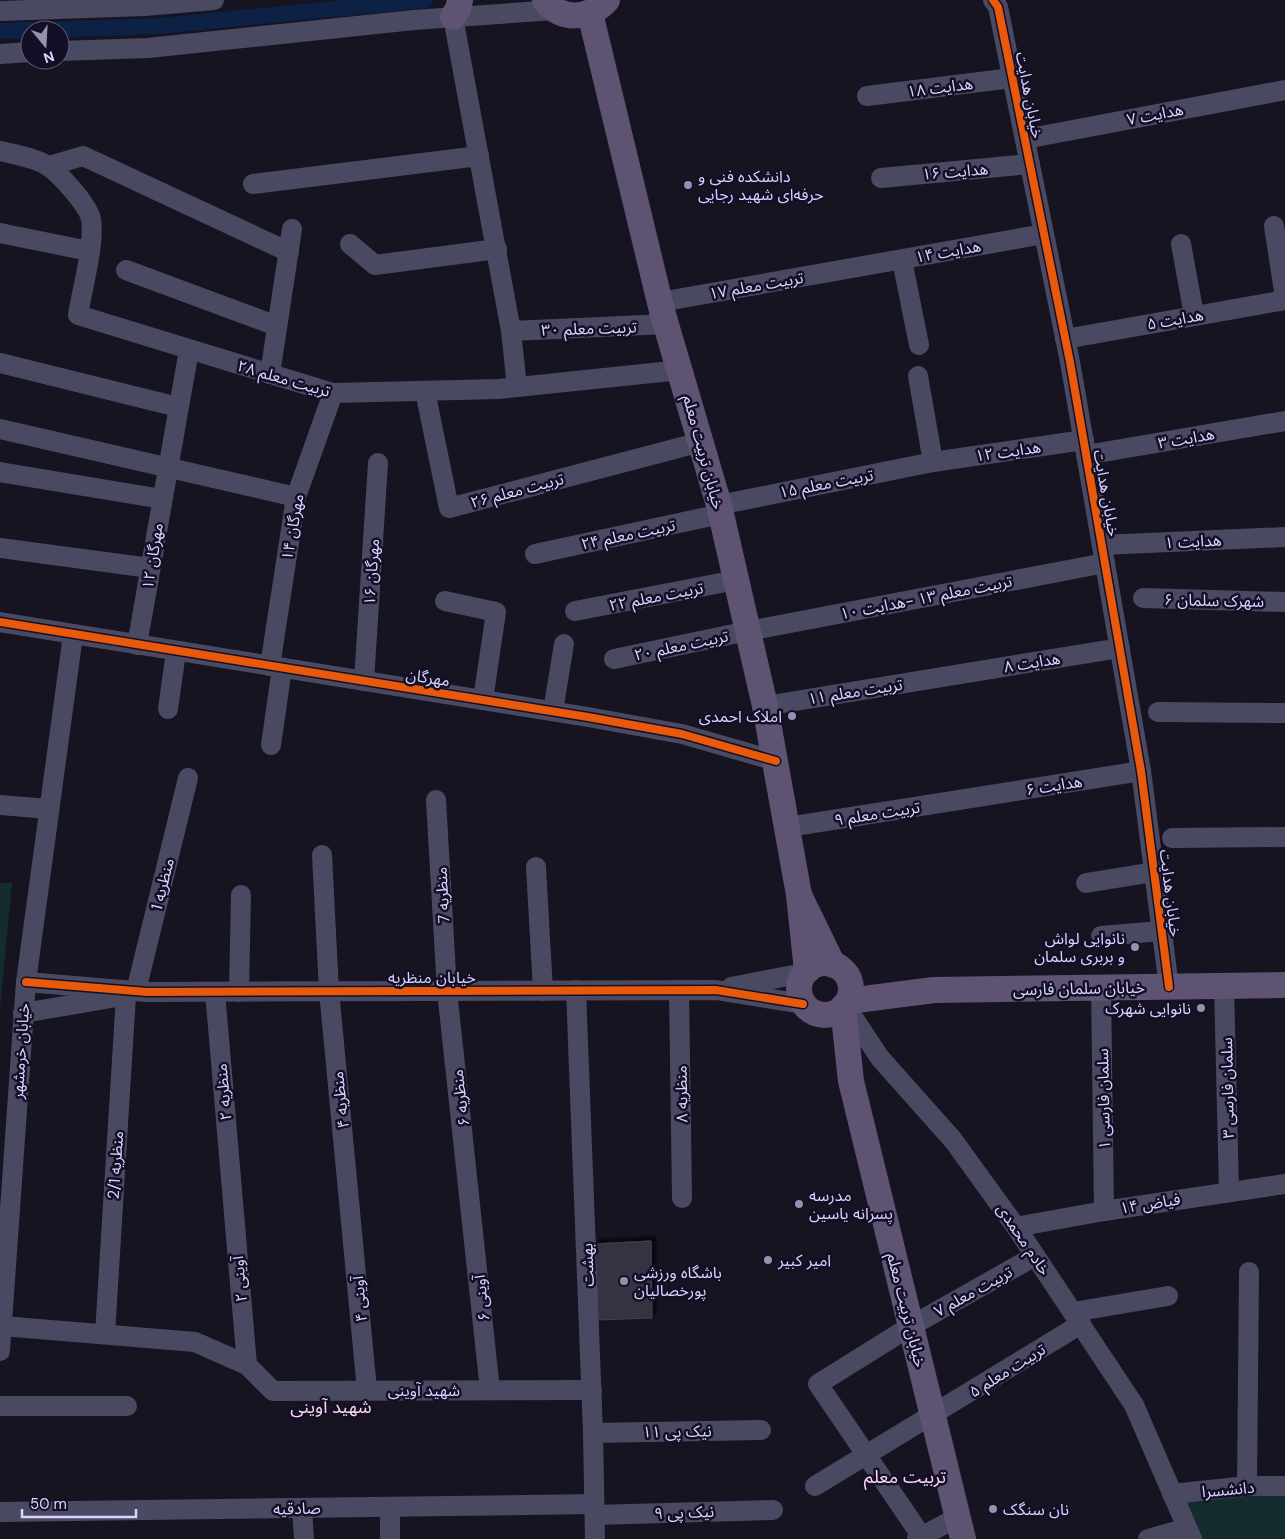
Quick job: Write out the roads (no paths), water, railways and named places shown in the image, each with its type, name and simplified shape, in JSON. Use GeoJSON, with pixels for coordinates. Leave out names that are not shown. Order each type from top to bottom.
{"type":"FeatureCollection","features":[{"type":"Feature","properties":{"kind":"main road"},"geometry":{"type":"LineString","coordinates":[[550,5],[572,16],[598,7]]}},
{"type":"Feature","properties":{"kind":"main road","name":"خیابان تربیت معلم"},"geometry":{"type":"LineString","coordinates":[[598,7],[664,313],[720,509],[766,706],[799,895]]}},
{"type":"Feature","properties":{"kind":"main road"},"geometry":{"type":"LineString","coordinates":[[799,895],[850,990],[845,1004],[852,1081]]}},
{"type":"Feature","properties":{"kind":"main road"},"geometry":{"type":"LineString","coordinates":[[799,895],[805,972],[799,988],[852,1081]]}},
{"type":"Feature","properties":{"kind":"main road"},"geometry":{"type":"LineString","coordinates":[[805,972],[817,964],[934,990]]}},
{"type":"Feature","properties":{"kind":"main road","name":"خیابان سلمان فارسی"},"geometry":{"type":"LineString","coordinates":[[934,990],[1285,985]]}},
{"type":"Feature","properties":{"kind":"main road"},"geometry":{"type":"LineString","coordinates":[[810,1009],[832,1014],[845,1004],[934,990]]}},
{"type":"Feature","properties":{"kind":"main road","name":"خیابان تربیت معلم"},"geometry":{"type":"LineString","coordinates":[[852,1081],[961,1528]]}},
{"type":"Feature","properties":{"kind":"street"},"geometry":{"type":"LineString","coordinates":[[0,12],[20,5],[145,6],[214,0]]}},
{"type":"Feature","properties":{"kind":"street","name":"خیابان هدایت"},"geometry":{"type":"LineString","coordinates":[[997,2],[1065,339],[1104,554],[1141,770],[1169,987]]}},
{"type":"Feature","properties":{"kind":"street"},"geometry":{"type":"LineString","coordinates":[[70,51],[148,48],[457,8],[550,5]]}},
{"type":"Feature","properties":{"kind":"street"},"geometry":{"type":"LineString","coordinates":[[457,8],[479,156],[511,331],[517,387]]}},
{"type":"Feature","properties":{"kind":"street"},"geometry":{"type":"LineString","coordinates":[[0,54],[20,53]]}},
{"type":"Feature","properties":{"kind":"street","name":"هدایت ۱۸"},"geometry":{"type":"LineString","coordinates":[[867,96],[1012,78]]}},
{"type":"Feature","properties":{"kind":"street","name":"هدایت ۷"},"geometry":{"type":"LineString","coordinates":[[1025,139],[1285,90]]}},
{"type":"Feature","properties":{"kind":"street"},"geometry":{"type":"LineString","coordinates":[[0,151],[34,159],[49,166],[83,156],[289,252]]}},
{"type":"Feature","properties":{"kind":"street"},"geometry":{"type":"LineString","coordinates":[[253,184],[479,156]]}},
{"type":"Feature","properties":{"kind":"street","name":"هدایت ۱۶"},"geometry":{"type":"LineString","coordinates":[[881,178],[1030,164]]}},
{"type":"Feature","properties":{"kind":"street","name":"تربیت معلم ۲۸"},"geometry":{"type":"LineString","coordinates":[[49,166],[88,207],[91,220],[89,251],[78,315],[333,393],[517,387],[681,370]]}},
{"type":"Feature","properties":{"kind":"street"},"geometry":{"type":"LineString","coordinates":[[1274,226],[1285,299]]}},
{"type":"Feature","properties":{"kind":"street"},"geometry":{"type":"LineString","coordinates":[[270,374],[292,229]]}},
{"type":"Feature","properties":{"kind":"street"},"geometry":{"type":"LineString","coordinates":[[0,233],[89,251]]}},
{"type":"Feature","properties":{"kind":"street","name":"هدایت ۱۴"},"geometry":{"type":"LineString","coordinates":[[852,268],[1044,234]]}},
{"type":"Feature","properties":{"kind":"street"},"geometry":{"type":"LineString","coordinates":[[350,244],[375,265],[497,249]]}},
{"type":"Feature","properties":{"kind":"street"},"geometry":{"type":"LineString","coordinates":[[1181,244],[1194,316]]}},
{"type":"Feature","properties":{"kind":"street"},"geometry":{"type":"LineString","coordinates":[[902,260],[919,345]]}},
{"type":"Feature","properties":{"kind":"street","name":"تربیت معلم ۱۷"},"geometry":{"type":"LineString","coordinates":[[664,313],[852,268]]}},
{"type":"Feature","properties":{"kind":"street"},"geometry":{"type":"LineString","coordinates":[[126,270],[278,326]]}},
{"type":"Feature","properties":{"kind":"street","name":"هدایت ۵"},"geometry":{"type":"LineString","coordinates":[[1065,339],[1285,299]]}},
{"type":"Feature","properties":{"kind":"street","name":"تربیت معلم ۳۰"},"geometry":{"type":"LineString","coordinates":[[511,331],[664,313]]}},
{"type":"Feature","properties":{"kind":"street","name":"مهرگان ۱۲"},"geometry":{"type":"LineString","coordinates":[[138,645],[167,467],[189,350]]}},
{"type":"Feature","properties":{"kind":"street"},"geometry":{"type":"LineString","coordinates":[[0,363],[178,407]]}},
{"type":"Feature","properties":{"kind":"street"},"geometry":{"type":"LineString","coordinates":[[918,376],[933,462]]}},
{"type":"Feature","properties":{"kind":"street","name":"تربیت معلم ۲۶"},"geometry":{"type":"LineString","coordinates":[[425,390],[449,508],[701,442]]}},
{"type":"Feature","properties":{"kind":"street","name":"مهرگان ۱۴"},"geometry":{"type":"LineString","coordinates":[[271,745],[276,667],[296,497],[333,393]]}},
{"type":"Feature","properties":{"kind":"street","name":"هدایت ۳"},"geometry":{"type":"LineString","coordinates":[[1085,448],[1285,421]]}},
{"type":"Feature","properties":{"kind":"street"},"geometry":{"type":"LineString","coordinates":[[0,429],[296,497]]}},
{"type":"Feature","properties":{"kind":"street","name":"هدایت ۱۲"},"geometry":{"type":"LineString","coordinates":[[933,462],[1085,448]]}},
{"type":"Feature","properties":{"kind":"street","name":"تربیت معلم ۱۵"},"geometry":{"type":"LineString","coordinates":[[720,509],[933,462]]}},
{"type":"Feature","properties":{"kind":"street","name":"مهرگان ۱۶"},"geometry":{"type":"LineString","coordinates":[[364,681],[378,463]]}},
{"type":"Feature","properties":{"kind":"street"},"geometry":{"type":"LineString","coordinates":[[0,472],[162,499]]}},
{"type":"Feature","properties":{"kind":"street","name":"تربیت معلم ۲۴"},"geometry":{"type":"LineString","coordinates":[[535,554],[720,509]]}},
{"type":"Feature","properties":{"kind":"street","name":"هدایت ۱"},"geometry":{"type":"LineString","coordinates":[[1104,554],[1285,538]]}},
{"type":"Feature","properties":{"kind":"street"},"geometry":{"type":"LineString","coordinates":[[0,548],[150,568]]}},
{"type":"Feature","properties":{"kind":"street","name":"تربیت معلم ۱۳ -هدایت ۱۰"},"geometry":{"type":"LineString","coordinates":[[748,631],[1104,554]]}},
{"type":"Feature","properties":{"kind":"street","name":"تربیت معلم ۲۲"},"geometry":{"type":"LineString","coordinates":[[575,611],[736,580]]}},
{"type":"Feature","properties":{"kind":"street","name":"شهرک سلمان ۶"},"geometry":{"type":"LineString","coordinates":[[1143,598],[1285,602]]}},
{"type":"Feature","properties":{"kind":"street"},"geometry":{"type":"LineString","coordinates":[[445,601],[496,612],[484,700]]}},
{"type":"Feature","properties":{"kind":"street","name":"مهرگان"},"geometry":{"type":"LineString","coordinates":[[0,622],[176,652],[553,711],[682,734],[776,761]]}},
{"type":"Feature","properties":{"kind":"street","name":"تربیت معلم ۲۰"},"geometry":{"type":"LineString","coordinates":[[614,659],[748,631]]}},
{"type":"Feature","properties":{"kind":"street","name":"خیابان خرمشهر"},"geometry":{"type":"LineString","coordinates":[[0,1350],[26,982],[73,635]]}},
{"type":"Feature","properties":{"kind":"street"},"geometry":{"type":"LineString","coordinates":[[553,711],[564,644]]}},
{"type":"Feature","properties":{"kind":"street","name":"هدایت ۸"},"geometry":{"type":"LineString","coordinates":[[945,677],[1120,648]]}},
{"type":"Feature","properties":{"kind":"street"},"geometry":{"type":"LineString","coordinates":[[168,709],[176,652]]}},
{"type":"Feature","properties":{"kind":"street","name":"تربیت معلم ۱۱"},"geometry":{"type":"LineString","coordinates":[[766,706],[945,677]]}},
{"type":"Feature","properties":{"kind":"street"},"geometry":{"type":"LineString","coordinates":[[1158,712],[1285,713]]}},
{"type":"Feature","properties":{"kind":"street","name":"هدایت ۶"},"geometry":{"type":"LineString","coordinates":[[966,798],[1141,770]]}},
{"type":"Feature","properties":{"kind":"street","name":"منظریه 1"},"geometry":{"type":"LineString","coordinates":[[136,993],[188,778]]}},
{"type":"Feature","properties":{"kind":"street","name":"تربیت معلم ۹"},"geometry":{"type":"LineString","coordinates":[[788,827],[966,798]]}},
{"type":"Feature","properties":{"kind":"street","name":"منظریه 7"},"geometry":{"type":"LineString","coordinates":[[436,800],[447,991]]}},
{"type":"Feature","properties":{"kind":"street"},"geometry":{"type":"LineString","coordinates":[[0,805],[48,809]]}},
{"type":"Feature","properties":{"kind":"street"},"geometry":{"type":"LineString","coordinates":[[1172,838],[1285,837]]}},
{"type":"Feature","properties":{"kind":"street","name":"منظریه ۴"},"geometry":{"type":"LineString","coordinates":[[322,855],[329,991],[350,1208]]}},
{"type":"Feature","properties":{"kind":"street"},"geometry":{"type":"LineString","coordinates":[[536,867],[543,991]]}},
{"type":"Feature","properties":{"kind":"street"},"geometry":{"type":"LineString","coordinates":[[1086,883],[1154,872]]}},
{"type":"Feature","properties":{"kind":"street"},"geometry":{"type":"LineString","coordinates":[[239,992],[241,895]]}},
{"type":"Feature","properties":{"kind":"street"},"geometry":{"type":"LineString","coordinates":[[1101,936],[1162,930]]}},
{"type":"Feature","properties":{"kind":"street"},"geometry":{"type":"LineString","coordinates":[[716,990],[805,972]]}},
{"type":"Feature","properties":{"kind":"street"},"geometry":{"type":"LineString","coordinates":[[26,982],[136,993]]}},
{"type":"Feature","properties":{"kind":"street","name":"سلمان فارسی ۳"},"geometry":{"type":"LineString","coordinates":[[1224,986],[1229,1191]]}},
{"type":"Feature","properties":{"kind":"street","name":"سلمان فارسی ۱"},"geometry":{"type":"LineString","coordinates":[[1101,988],[1104,1211]]}},
{"type":"Feature","properties":{"kind":"street","name":"بهشت"},"geometry":{"type":"LineString","coordinates":[[576,990],[594,1433],[595,1539]]}},
{"type":"Feature","properties":{"kind":"street","name":"منظریه ۸"},"geometry":{"type":"LineString","coordinates":[[679,990],[682,1198]]}},
{"type":"Feature","properties":{"kind":"street"},"geometry":{"type":"LineString","coordinates":[[716,990],[810,1009]]}},
{"type":"Feature","properties":{"kind":"street","name":"خیابان منظریه"},"geometry":{"type":"LineString","coordinates":[[136,993],[716,990]]}},
{"type":"Feature","properties":{"kind":"street","name":"منظریه ۶"},"geometry":{"type":"LineString","coordinates":[[447,991],[472,1206]]}},
{"type":"Feature","properties":{"kind":"street","name":"منظریه ۲"},"geometry":{"type":"LineString","coordinates":[[215,992],[232,1193]]}},
{"type":"Feature","properties":{"kind":"street"},"geometry":{"type":"LineString","coordinates":[[23,1013],[136,993]]}},
{"type":"Feature","properties":{"kind":"street","name":"منظریه 2/1"},"geometry":{"type":"LineString","coordinates":[[105,1334],[136,993]]}},
{"type":"Feature","properties":{"kind":"street","name":"خادم محمدی"},"geometry":{"type":"LineString","coordinates":[[845,1004],[880,1058],[953,1140],[1016,1227],[1134,1405],[1189,1533]]}},
{"type":"Feature","properties":{"kind":"street","name":"فیاض ۱۴"},"geometry":{"type":"LineString","coordinates":[[1016,1227],[1229,1191],[1285,1184]]}},
{"type":"Feature","properties":{"kind":"street","name":"آوینی ۲"},"geometry":{"type":"LineString","coordinates":[[232,1193],[246,1365]]}},
{"type":"Feature","properties":{"kind":"street","name":"آوینی ۶"},"geometry":{"type":"LineString","coordinates":[[472,1206],[490,1390]]}},
{"type":"Feature","properties":{"kind":"street","name":"آوینی ۴"},"geometry":{"type":"LineString","coordinates":[[350,1208],[367,1390]]}},
{"type":"Feature","properties":{"kind":"street","name":"تربیت معلم ۷"},"geometry":{"type":"LineString","coordinates":[[866,1455],[818,1384],[911,1326],[1036,1256]]}},
{"type":"Feature","properties":{"kind":"street"},"geometry":{"type":"LineString","coordinates":[[1247,1486],[1249,1272]]}},
{"type":"Feature","properties":{"kind":"street"},"geometry":{"type":"LineString","coordinates":[[1077,1318],[1168,1296]]}},
{"type":"Feature","properties":{"kind":"street","name":"تربیت معلم ۵"},"geometry":{"type":"LineString","coordinates":[[815,1486],[933,1416],[1077,1318]]}},
{"type":"Feature","properties":{"kind":"street","name":"شهید آوینی"},"geometry":{"type":"LineString","coordinates":[[2,1326],[195,1342],[246,1365],[272,1391],[592,1390]]}},
{"type":"Feature","properties":{"kind":"street"},"geometry":{"type":"LineString","coordinates":[[0,1406],[127,1406]]}},
{"type":"Feature","properties":{"kind":"street","name":"نیک پی ۱۱"},"geometry":{"type":"LineString","coordinates":[[594,1433],[761,1430]]}},
{"type":"Feature","properties":{"kind":"street"},"geometry":{"type":"LineString","coordinates":[[866,1455],[919,1538],[961,1528]]}},
{"type":"Feature","properties":{"kind":"street","name":"دانشسرا"},"geometry":{"type":"LineString","coordinates":[[1172,1494],[1247,1486],[1285,1486]]}},
{"type":"Feature","properties":{"kind":"street"},"geometry":{"type":"LineString","coordinates":[[390,1507],[390,1539]]}},
{"type":"Feature","properties":{"kind":"street","name":"صادقیه"},"geometry":{"type":"LineString","coordinates":[[0,1512],[390,1507],[594,1510]]}},
{"type":"Feature","properties":{"kind":"street"},"geometry":{"type":"LineString","coordinates":[[302,1508],[304,1539]]}},
{"type":"Feature","properties":{"kind":"street","name":"نیک پی ۹"},"geometry":{"type":"LineString","coordinates":[[594,1510],[773,1510]]}},
{"type":"Feature","properties":{"kind":"street"},"geometry":{"type":"LineString","coordinates":[[1148,1539],[1189,1533]]}},
{"type":"Feature","properties":{"kind":"waterway"},"geometry":{"type":"LineString","coordinates":[[70,29],[159,26],[425,0]]}},
{"type":"Feature","properties":{"kind":"waterway"},"geometry":{"type":"LineString","coordinates":[[0,31],[20,30]]}},
{"type":"Feature","properties":{"kind":"place","name":"دانشکده فنی و حرفه‌ای شهید رجایی"},"geometry":{"type":"Point","coordinates":[688,185]}},
{"type":"Feature","properties":{"kind":"place","name":"املاک احمدی"},"geometry":{"type":"Point","coordinates":[792,716]}},
{"type":"Feature","properties":{"kind":"place","name":"نانوایی لواش و بربری سلمان"},"geometry":{"type":"Point","coordinates":[1135,947]}},
{"type":"Feature","properties":{"kind":"place","name":"نانوایی شهرک"},"geometry":{"type":"Point","coordinates":[1201,1008]}},
{"type":"Feature","properties":{"kind":"place","name":"مدرسه پسرانه یاسین"},"geometry":{"type":"Point","coordinates":[799,1204]}},
{"type":"Feature","properties":{"kind":"place","name":"امیر کبیر"},"geometry":{"type":"Point","coordinates":[768,1260]}},
{"type":"Feature","properties":{"kind":"place","name":"باشگاه ورزشی پورخصالیان"},"geometry":{"type":"Point","coordinates":[624,1281]}},
{"type":"Feature","properties":{"kind":"place","name":"نان سنگک"},"geometry":{"type":"Point","coordinates":[993,1509]}},
{"type":"Feature","properties":{"kind":"district","name":"شهید آوینی"},"geometry":{"type":"Point","coordinates":[331,1407]}},
{"type":"Feature","properties":{"kind":"district","name":"تربیت معلم"},"geometry":{"type":"Point","coordinates":[905,1477]}}]}
